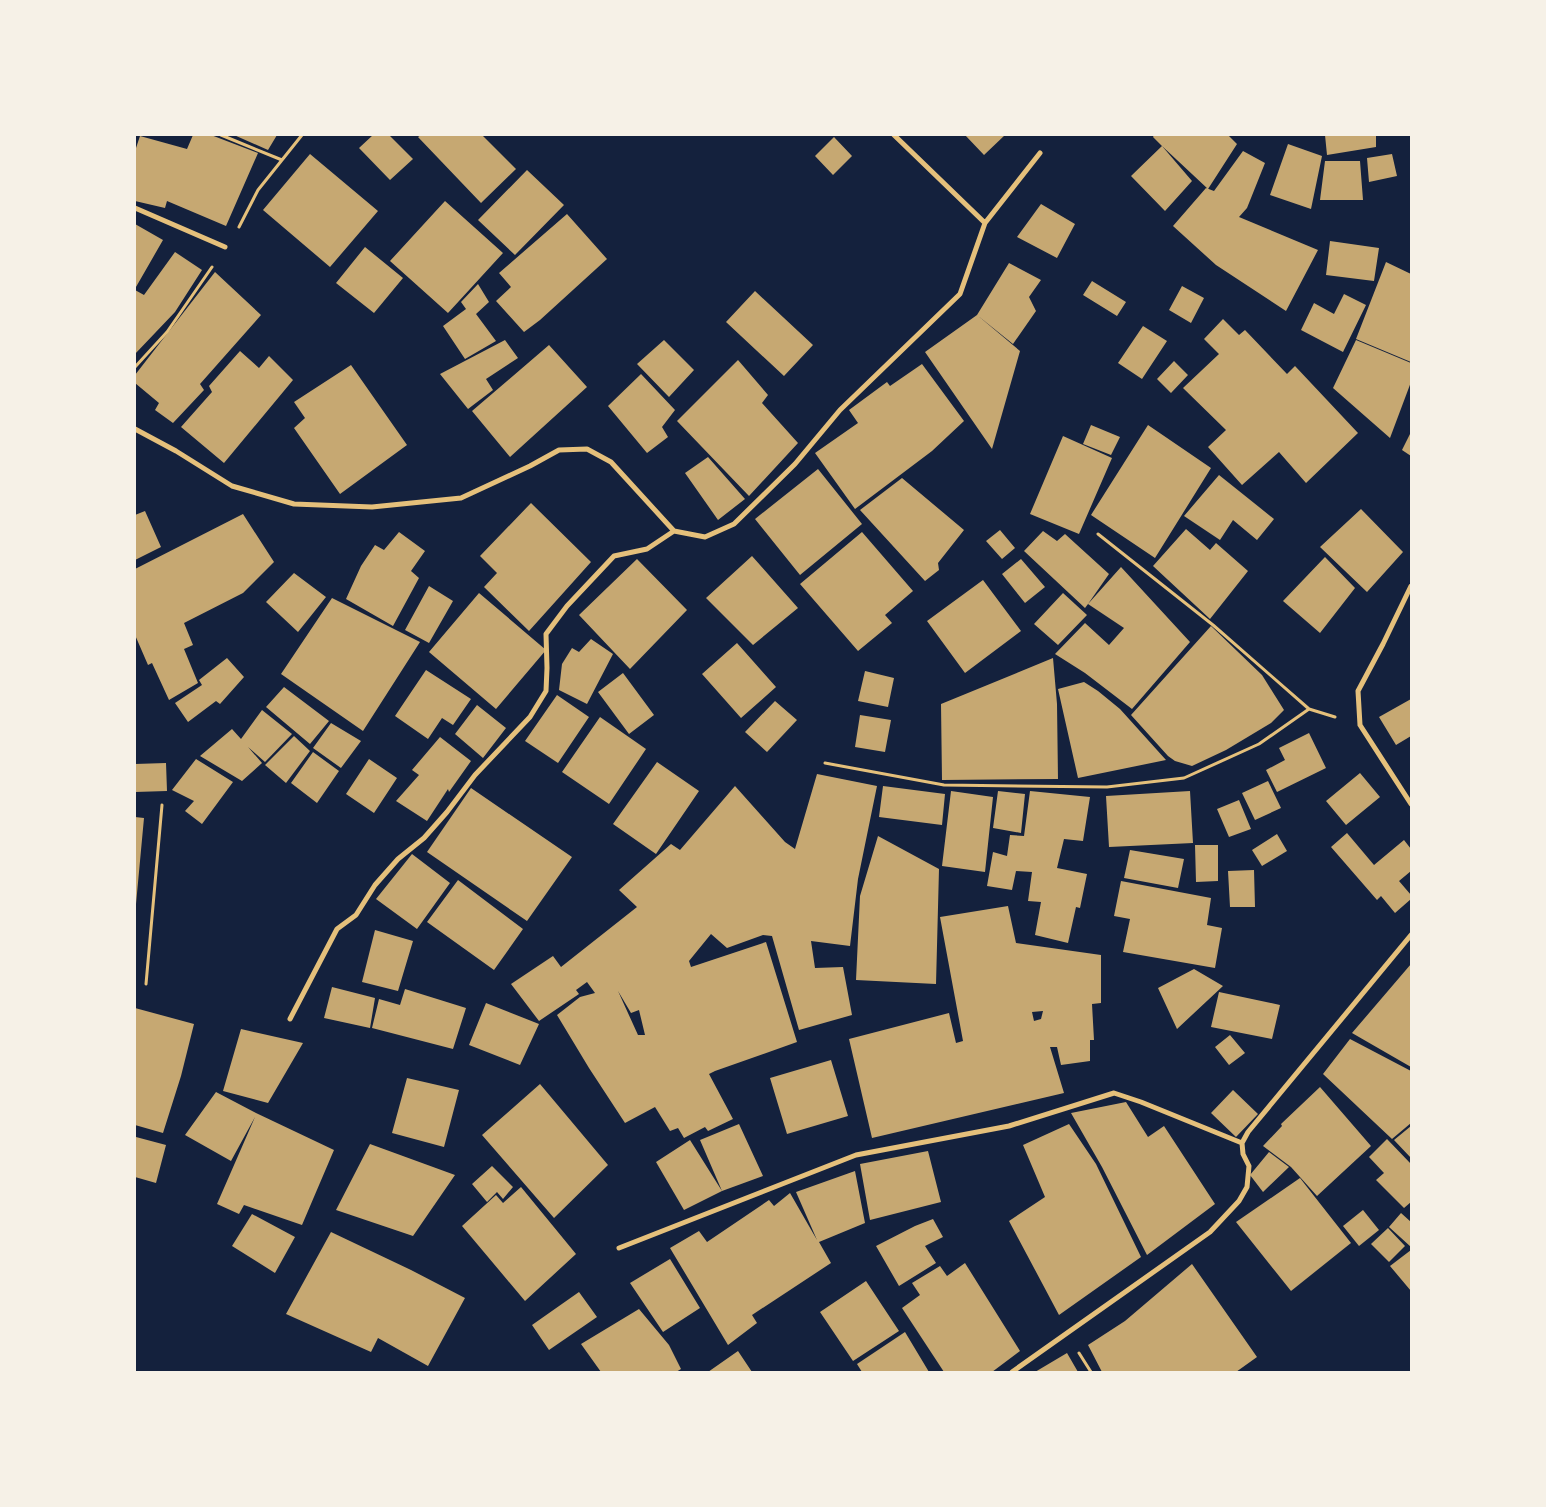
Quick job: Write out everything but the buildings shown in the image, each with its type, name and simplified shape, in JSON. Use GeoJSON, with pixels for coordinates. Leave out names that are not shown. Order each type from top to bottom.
{"type":"FeatureCollection","features":[{"type":"Feature","properties":{"kind":"street"},"geometry":{"type":"LineString","coordinates":[[894,135],[985,223]]}},
{"type":"Feature","properties":{"kind":"street"},"geometry":{"type":"LineString","coordinates":[[135,429],[176,451],[232,486],[294,504],[364,507],[460,498],[560,450],[587,449],[611,462],[674,531],[705,537],[734,524],[795,464],[840,410],[960,294],[985,223],[1040,153]]}},
{"type":"Feature","properties":{"kind":"street"},"geometry":{"type":"LineString","coordinates":[[135,208],[225,248]]}},
{"type":"Feature","properties":{"kind":"street"},"geometry":{"type":"LineString","coordinates":[[290,1019],[337,930],[356,915],[375,885],[398,859],[424,838],[447,812],[475,775],[530,717],[546,691],[546,634],[568,606],[614,556],[647,549],[674,531]]}},
{"type":"Feature","properties":{"kind":"street"},"geometry":{"type":"LineString","coordinates":[[1411,586],[1384,644],[1358,691],[1360,725],[1411,804]]}},
{"type":"Feature","properties":{"kind":"street"},"geometry":{"type":"LineString","coordinates":[[1012,1372],[1210,1232],[1239,1201],[1247,1187],[1249,1166],[1243,1154],[1242,1143],[1248,1132],[1411,935]]}},
{"type":"Feature","properties":{"kind":"street"},"geometry":{"type":"LineString","coordinates":[[619,1248],[856,1155],[1009,1126],[1114,1093],[1242,1143]]}},
{"type":"Feature","properties":{"kind":"path"},"geometry":{"type":"LineString","coordinates":[[221,135],[282,160]]}},
{"type":"Feature","properties":{"kind":"path"},"geometry":{"type":"LineString","coordinates":[[1098,534],[1213,625],[1309,709],[1360,725]]}},
{"type":"Feature","properties":{"kind":"path"},"geometry":{"type":"LineString","coordinates":[[825,764],[944,785],[1107,787],[1184,778],[1260,744],[1309,709]]}},
{"type":"Feature","properties":{"kind":"path"},"geometry":{"type":"LineString","coordinates":[[146,984],[162,805]]}}]}
